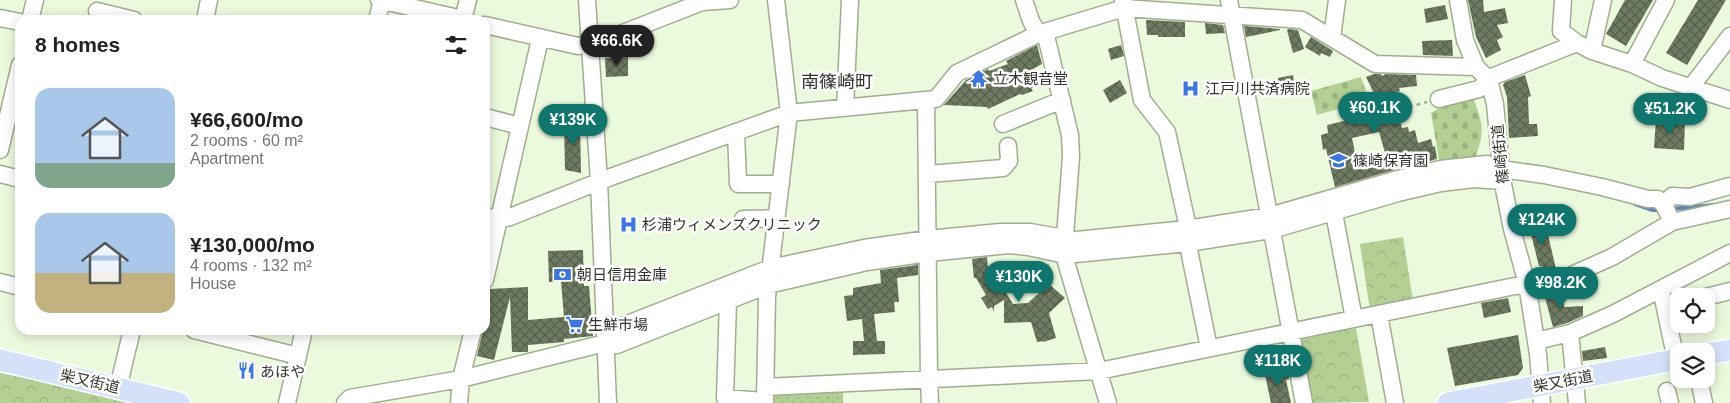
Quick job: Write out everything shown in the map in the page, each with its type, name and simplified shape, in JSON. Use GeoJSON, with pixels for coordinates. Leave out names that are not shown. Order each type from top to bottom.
{"type":"FeatureCollection","features":[{"type":"Feature","properties":{"kind":"main road"},"geometry":{"type":"LineString","coordinates":[[1715,352],[1730,350]]}},
{"type":"Feature","properties":{"kind":"main road","name":"柴又街道"},"geometry":{"type":"LineString","coordinates":[[0,360],[118,388],[149,399],[180,403]]}},
{"type":"Feature","properties":{"kind":"main road","name":"柴又街道"},"geometry":{"type":"LineString","coordinates":[[1448,403],[1542,394],[1575,378],[1670,361]]}},
{"type":"Feature","properties":{"kind":"street"},"geometry":{"type":"LineString","coordinates":[[31,15],[35,0]]}},
{"type":"Feature","properties":{"kind":"street"},"geometry":{"type":"LineString","coordinates":[[206,15],[209,0]]}},
{"type":"Feature","properties":{"kind":"street"},"geometry":{"type":"LineString","coordinates":[[378,15],[381,0],[432,6],[453,15]]}},
{"type":"Feature","properties":{"kind":"street"},"geometry":{"type":"LineString","coordinates":[[466,15],[468,0]]}},
{"type":"Feature","properties":{"kind":"street"},"geometry":{"type":"LineString","coordinates":[[588,0],[599,181],[608,403]]}},
{"type":"Feature","properties":{"kind":"street"},"geometry":{"type":"LineString","coordinates":[[490,26],[540,39],[578,46],[590,45],[702,2],[730,0]]}},
{"type":"Feature","properties":{"kind":"street"},"geometry":{"type":"LineString","coordinates":[[765,397],[769,276],[789,113],[776,0]]}},
{"type":"Feature","properties":{"kind":"street"},"geometry":{"type":"LineString","coordinates":[[845,108],[850,0]]}},
{"type":"Feature","properties":{"kind":"street"},"geometry":{"type":"LineString","coordinates":[[1024,0],[1031,21],[1042,33],[1062,100],[1070,135],[1072,157],[1065,246],[1066,262],[1108,403]]}},
{"type":"Feature","properties":{"kind":"street"},"geometry":{"type":"LineString","coordinates":[[1332,38],[1337,0]]}},
{"type":"Feature","properties":{"kind":"street"},"geometry":{"type":"LineString","coordinates":[[1458,0],[1465,40],[1476,67],[1489,80]]}},
{"type":"Feature","properties":{"kind":"street"},"geometry":{"type":"LineString","coordinates":[[1563,0],[1561,31],[1577,43],[1592,51],[1632,64],[1662,78],[1730,100]]}},
{"type":"Feature","properties":{"kind":"street"},"geometry":{"type":"LineString","coordinates":[[1592,51],[1603,0]]}},
{"type":"Feature","properties":{"kind":"street"},"geometry":{"type":"LineString","coordinates":[[1632,64],[1666,0]]}},
{"type":"Feature","properties":{"kind":"street"},"geometry":{"type":"LineString","coordinates":[[1123,4],[1142,100],[1167,132],[1209,348]]}},
{"type":"Feature","properties":{"kind":"street"},"geometry":{"type":"LineString","coordinates":[[492,218],[510,217],[599,181],[789,113],[936,99],[956,73],[1042,33],[1123,4],[1230,7],[1302,20],[1375,64],[1476,67]]}},
{"type":"Feature","properties":{"kind":"street"},"geometry":{"type":"LineString","coordinates":[[1230,7],[1304,403]]}},
{"type":"Feature","properties":{"kind":"street"},"geometry":{"type":"LineString","coordinates":[[97,11],[113,15]]}},
{"type":"Feature","properties":{"kind":"street"},"geometry":{"type":"LineString","coordinates":[[0,18],[15,21]]}},
{"type":"Feature","properties":{"kind":"street"},"geometry":{"type":"LineString","coordinates":[[1690,88],[1730,36]]}},
{"type":"Feature","properties":{"kind":"street"},"geometry":{"type":"LineString","coordinates":[[490,236],[492,218],[520,126],[540,39]]}},
{"type":"Feature","properties":{"kind":"street"},"geometry":{"type":"LineString","coordinates":[[1438,99],[1479,89],[1494,76],[1577,43]]}},
{"type":"Feature","properties":{"kind":"street","name":"篠崎街道"},"geometry":{"type":"LineString","coordinates":[[1489,80],[1495,104],[1502,175],[1512,229],[1527,284],[1542,394]]}},
{"type":"Feature","properties":{"kind":"street"},"geometry":{"type":"LineString","coordinates":[[0,150],[15,85]]}},
{"type":"Feature","properties":{"kind":"street"},"geometry":{"type":"LineString","coordinates":[[1003,124],[1062,100]]}},
{"type":"Feature","properties":{"kind":"street"},"geometry":{"type":"LineString","coordinates":[[926,101],[930,403]]}},
{"type":"Feature","properties":{"kind":"street"},"geometry":{"type":"LineString","coordinates":[[490,118],[520,126]]}},
{"type":"Feature","properties":{"kind":"street"},"geometry":{"type":"LineString","coordinates":[[736,132],[738,184],[781,184]]}},
{"type":"Feature","properties":{"kind":"street"},"geometry":{"type":"LineString","coordinates":[[928,174],[1003,168],[1010,161],[1008,146]]}},
{"type":"Feature","properties":{"kind":"street"},"geometry":{"type":"LineString","coordinates":[[1270,223],[1398,179],[1440,169],[1487,164],[1502,175]]}},
{"type":"Feature","properties":{"kind":"street"},"geometry":{"type":"LineString","coordinates":[[0,174],[15,178]]}},
{"type":"Feature","properties":{"kind":"street"},"geometry":{"type":"LineString","coordinates":[[605,343],[617,328],[769,276],[864,248],[1065,246],[1188,236],[1334,213],[1398,193],[1440,183],[1491,179],[1502,175],[1544,175],[1602,186],[1648,199],[1658,199],[1664,205],[1672,222]]}},
{"type":"Feature","properties":{"kind":"street"},"geometry":{"type":"LineString","coordinates":[[1664,205],[1672,196],[1690,196],[1730,186]]}},
{"type":"Feature","properties":{"kind":"street"},"geometry":{"type":"LineString","coordinates":[[728,301],[725,398],[765,397],[929,379],[1099,371],[1527,284],[1565,278],[1612,257],[1672,222],[1730,209]]}},
{"type":"Feature","properties":{"kind":"street"},"geometry":{"type":"LineString","coordinates":[[1334,213],[1354,319]]}},
{"type":"Feature","properties":{"kind":"street"},"geometry":{"type":"LineString","coordinates":[[743,219],[777,218]]}},
{"type":"Feature","properties":{"kind":"street"},"geometry":{"type":"LineString","coordinates":[[1536,341],[1570,334],[1613,314],[1730,253]]}},
{"type":"Feature","properties":{"kind":"street"},"geometry":{"type":"LineString","coordinates":[[345,403],[350,398],[461,379],[605,343],[617,345],[728,301],[769,276]]}},
{"type":"Feature","properties":{"kind":"street"},"geometry":{"type":"LineString","coordinates":[[0,282],[15,286]]}},
{"type":"Feature","properties":{"kind":"street"},"geometry":{"type":"LineString","coordinates":[[1661,289],[1670,301]]}},
{"type":"Feature","properties":{"kind":"street"},"geometry":{"type":"LineString","coordinates":[[1715,295],[1730,292]]}},
{"type":"Feature","properties":{"kind":"street"},"geometry":{"type":"LineString","coordinates":[[1379,314],[1395,403]]}},
{"type":"Feature","properties":{"kind":"street"},"geometry":{"type":"LineString","coordinates":[[1570,334],[1577,403]]}},
{"type":"Feature","properties":{"kind":"street"},"geometry":{"type":"LineString","coordinates":[[118,388],[131,335]]}},
{"type":"Feature","properties":{"kind":"street"},"geometry":{"type":"LineString","coordinates":[[214,335],[298,356]]}},
{"type":"Feature","properties":{"kind":"street"},"geometry":{"type":"LineString","coordinates":[[287,403],[303,335]]}},
{"type":"Feature","properties":{"kind":"street"},"geometry":{"type":"LineString","coordinates":[[459,403],[461,379],[472,335]]}},
{"type":"Feature","properties":{"kind":"street"},"geometry":{"type":"LineString","coordinates":[[1701,388],[1704,403]]}},
{"type":"Feature","properties":{"kind":"path"},"geometry":{"type":"LineString","coordinates":[[1400,109],[1438,99]]}},
{"type":"Feature","properties":{"kind":"path"},"geometry":{"type":"LineString","coordinates":[[1006,290],[1065,246]]}},
{"type":"Feature","properties":{"kind":"green space"},"geometry":{"type":"Polygon","coordinates":[[[1361,77],[1369,100],[1317,115],[1311,91],[1361,77]]]}},
{"type":"Feature","properties":{"kind":"green space"},"geometry":{"type":"Polygon","coordinates":[[[1473,97],[1482,129],[1474,162],[1440,165],[1431,113],[1441,107],[1473,97]]]}},
{"type":"Feature","properties":{"kind":"green space"},"geometry":{"type":"Polygon","coordinates":[[[1403,237],[1413,301],[1370,310],[1360,244],[1403,237]]]}},
{"type":"Feature","properties":{"kind":"green space"},"geometry":{"type":"Polygon","coordinates":[[[1356,328],[1369,402],[1310,403],[1297,343],[1303,336],[1356,328]]]}},
{"type":"Feature","properties":{"kind":"green space"},"geometry":{"type":"Polygon","coordinates":[[[0,373],[143,402],[144,403],[0,403],[0,373]]]}},
{"type":"Feature","properties":{"kind":"green space"},"geometry":{"type":"Polygon","coordinates":[[[843,389],[843,403],[772,403],[772,397],[775,393],[843,389]]]}},
{"type":"Feature","properties":{"kind":"building"},"geometry":{"type":"Polygon","coordinates":[[[1468,0],[1483,0],[1484,12],[1505,8],[1508,23],[1497,25],[1503,37],[1497,40],[1501,50],[1486,58],[1476,37],[1468,0]]]}},
{"type":"Feature","properties":{"kind":"building"},"geometry":{"type":"Polygon","coordinates":[[[1625,0],[1653,0],[1626,46],[1606,34],[1625,0]]]}},
{"type":"Feature","properties":{"kind":"building"},"geometry":{"type":"Polygon","coordinates":[[[1698,0],[1726,0],[1687,65],[1666,53],[1698,0]]]}},
{"type":"Feature","properties":{"kind":"building"},"geometry":{"type":"Polygon","coordinates":[[[1445,5],[1448,19],[1426,23],[1424,9],[1445,5]]]}},
{"type":"Feature","properties":{"kind":"building"},"geometry":{"type":"Polygon","coordinates":[[[1146,20],[1185,22],[1185,37],[1147,35],[1146,20]]]}},
{"type":"Feature","properties":{"kind":"building"},"geometry":{"type":"Polygon","coordinates":[[[1205,23],[1223,25],[1225,33],[1206,34],[1205,23]]]}},
{"type":"Feature","properties":{"kind":"building"},"geometry":{"type":"Polygon","coordinates":[[[1244,26],[1280,29],[1280,30],[1246,37],[1244,26]]]}},
{"type":"Feature","properties":{"kind":"building"},"geometry":{"type":"Polygon","coordinates":[[[1287,30],[1298,30],[1304,49],[1293,53],[1287,30]]]}},
{"type":"Feature","properties":{"kind":"building"},"geometry":{"type":"Polygon","coordinates":[[[1311,37],[1333,51],[1330,57],[1321,53],[1320,56],[1305,47],[1311,37]]]}},
{"type":"Feature","properties":{"kind":"building"},"geometry":{"type":"Polygon","coordinates":[[[1452,40],[1453,56],[1423,55],[1422,41],[1452,40]]]}},
{"type":"Feature","properties":{"kind":"building"},"geometry":{"type":"Polygon","coordinates":[[[1037,45],[1042,64],[1026,73],[1033,91],[1020,94],[988,109],[987,107],[944,105],[966,80],[988,69],[989,71],[1008,64],[1006,61],[1037,45]]]}},
{"type":"Feature","properties":{"kind":"building"},"geometry":{"type":"Polygon","coordinates":[[[1121,45],[1124,56],[1111,60],[1108,49],[1121,45]]]}},
{"type":"Feature","properties":{"kind":"building"},"geometry":{"type":"Polygon","coordinates":[[[628,57],[628,76],[606,77],[605,58],[628,57]]]}},
{"type":"Feature","properties":{"kind":"building"},"geometry":{"type":"Polygon","coordinates":[[[1381,74],[1382,76],[1386,74],[1416,75],[1417,86],[1399,88],[1400,91],[1393,93],[1402,128],[1408,127],[1409,132],[1415,130],[1418,143],[1431,139],[1433,147],[1435,146],[1437,159],[1415,165],[1412,151],[1386,156],[1379,132],[1352,138],[1357,163],[1391,156],[1394,170],[1335,187],[1326,149],[1323,150],[1321,135],[1328,133],[1327,125],[1361,117],[1358,105],[1377,100],[1366,77],[1381,74]]]}},
{"type":"Feature","properties":{"kind":"building"},"geometry":{"type":"Polygon","coordinates":[[[1293,75],[1295,90],[1280,92],[1278,78],[1293,75]]]}},
{"type":"Feature","properties":{"kind":"building"},"geometry":{"type":"Polygon","coordinates":[[[1525,75],[1531,96],[1528,97],[1529,124],[1537,124],[1538,136],[1509,138],[1507,97],[1503,85],[1505,82],[1525,75]]]}},
{"type":"Feature","properties":{"kind":"building"},"geometry":{"type":"Polygon","coordinates":[[[1120,80],[1127,93],[1110,103],[1103,90],[1120,80]]]}},
{"type":"Feature","properties":{"kind":"building"},"geometry":{"type":"Polygon","coordinates":[[[1656,119],[1685,121],[1684,150],[1654,148],[1656,119]]]}},
{"type":"Feature","properties":{"kind":"building"},"geometry":{"type":"Polygon","coordinates":[[[564,121],[580,121],[581,173],[565,170],[564,121]]]}},
{"type":"Feature","properties":{"kind":"building"},"geometry":{"type":"Polygon","coordinates":[[[1545,222],[1556,269],[1539,266],[1529,226],[1545,222]]]}},
{"type":"Feature","properties":{"kind":"building"},"geometry":{"type":"Polygon","coordinates":[[[583,250],[584,286],[589,286],[593,336],[564,339],[564,342],[528,345],[528,352],[512,352],[510,297],[494,360],[477,356],[482,335],[490,335],[490,289],[528,287],[528,320],[564,317],[561,281],[549,282],[548,251],[583,250]]]}},
{"type":"Feature","properties":{"kind":"building"},"geometry":{"type":"Polygon","coordinates":[[[987,257],[988,268],[992,267],[993,288],[1000,283],[1013,304],[1028,303],[1049,284],[1065,298],[1049,313],[1056,338],[1037,342],[1031,322],[1004,323],[1004,300],[994,306],[994,312],[992,307],[988,309],[981,298],[986,295],[976,278],[974,278],[972,259],[987,257]]]}},
{"type":"Feature","properties":{"kind":"building"},"geometry":{"type":"Polygon","coordinates":[[[918,265],[918,275],[897,278],[899,302],[894,302],[895,312],[874,314],[877,341],[885,341],[885,354],[853,355],[853,341],[864,341],[862,319],[847,321],[844,296],[853,295],[853,288],[881,283],[880,270],[918,265]]]}},
{"type":"Feature","properties":{"kind":"building"},"geometry":{"type":"Polygon","coordinates":[[[1559,291],[1564,293],[1564,307],[1583,306],[1583,316],[1553,327],[1544,294],[1559,291]]]}},
{"type":"Feature","properties":{"kind":"building"},"geometry":{"type":"Polygon","coordinates":[[[1508,298],[1511,312],[1484,318],[1481,303],[1508,298]]]}},
{"type":"Feature","properties":{"kind":"building"},"geometry":{"type":"Polygon","coordinates":[[[1518,335],[1523,368],[1518,375],[1455,386],[1447,348],[1518,335]]]}},
{"type":"Feature","properties":{"kind":"building"},"geometry":{"type":"Polygon","coordinates":[[[1605,347],[1607,358],[1583,361],[1582,351],[1605,347]]]}},
{"type":"Feature","properties":{"kind":"building"},"geometry":{"type":"Polygon","coordinates":[[[1288,370],[1289,379],[1286,380],[1291,403],[1271,403],[1265,375],[1288,370]]]}},
{"type":"Feature","properties":{"kind":"waterway"},"geometry":{"type":"LineString","coordinates":[[1635,204],[1653,210],[1662,210]]}},
{"type":"Feature","properties":{"kind":"waterway"},"geometry":{"type":"LineString","coordinates":[[1671,209],[1714,205]]}},
{"type":"Feature","properties":{"kind":"place","name":"立木観音堂"},"geometry":{"type":"Point","coordinates":[979,78]}},
{"type":"Feature","properties":{"kind":"place","name":"江戸川共済病院"},"geometry":{"type":"Point","coordinates":[1191,88]}},
{"type":"Feature","properties":{"kind":"place","name":"篠崎保育園"},"geometry":{"type":"Point","coordinates":[1339,160]}},
{"type":"Feature","properties":{"kind":"place","name":"杉浦ウィメンズクリニック"},"geometry":{"type":"Point","coordinates":[628,224]}},
{"type":"Feature","properties":{"kind":"place","name":"朝日信用金庫"},"geometry":{"type":"Point","coordinates":[563,274]}},
{"type":"Feature","properties":{"kind":"place","name":"生鮮市場"},"geometry":{"type":"Point","coordinates":[574,324]}},
{"type":"Feature","properties":{"kind":"place","name":"あほや"},"geometry":{"type":"Point","coordinates":[246,371]}},
{"type":"Feature","properties":{"kind":"district","name":"南篠崎町"},"geometry":{"type":"Point","coordinates":[837,82]}}]}
